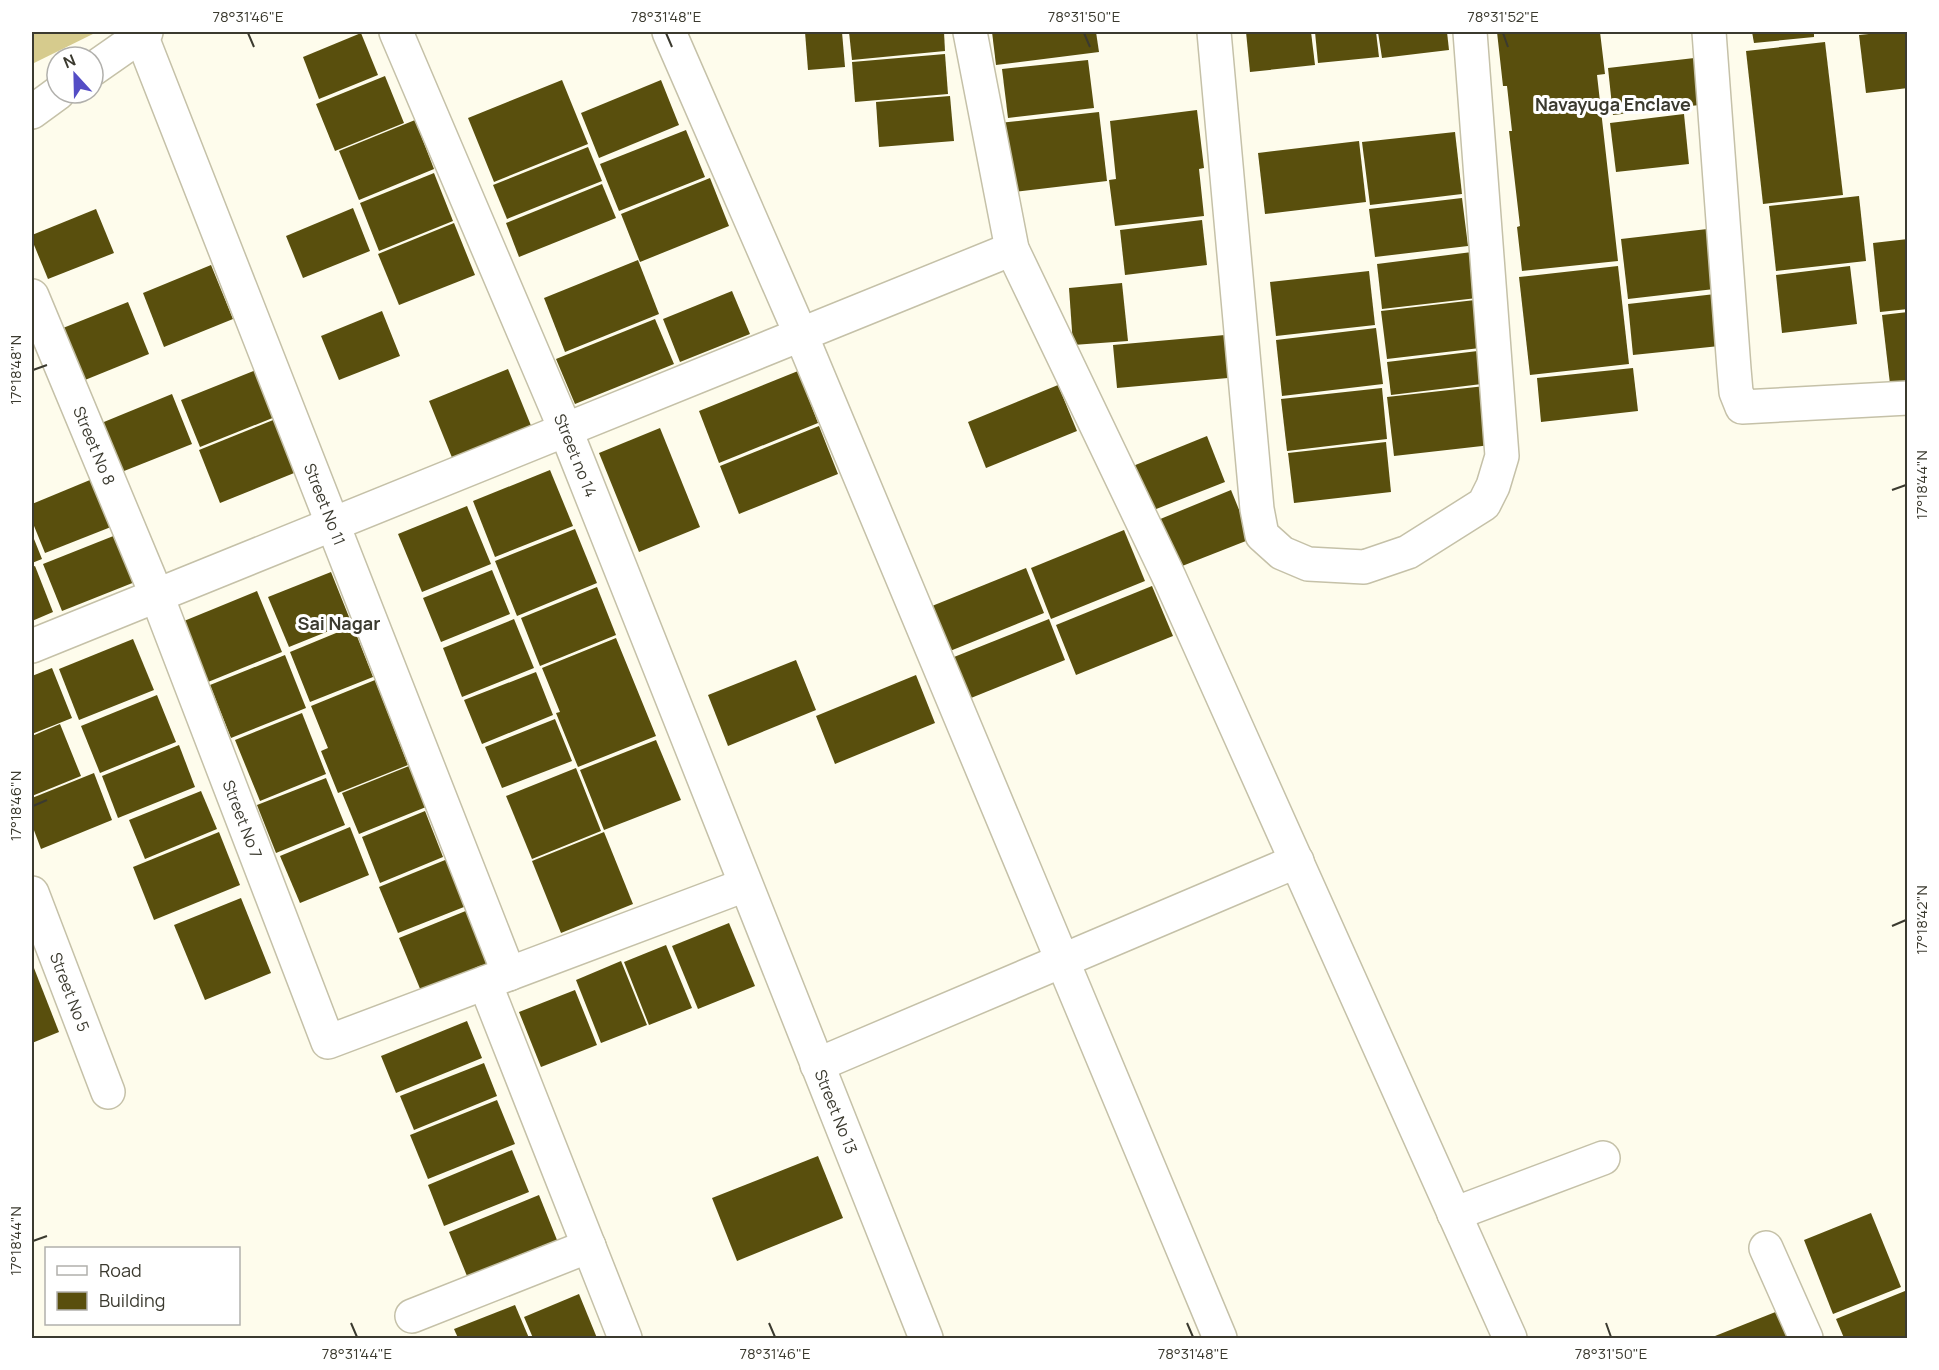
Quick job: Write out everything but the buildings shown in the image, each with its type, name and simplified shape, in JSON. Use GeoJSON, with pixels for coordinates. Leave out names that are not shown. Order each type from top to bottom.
{"type":"FeatureCollection","features":[{"type":"Feature","properties":{"kind":"street","name":"Street no 14"},"geometry":{"type":"LineString","coordinates":[[396,32],[566,431],[745,885]]}},
{"type":"Feature","properties":{"kind":"street"},"geometry":{"type":"LineString","coordinates":[[669,32],[801,335],[1220,1338]]}},
{"type":"Feature","properties":{"kind":"street"},"geometry":{"type":"LineString","coordinates":[[970,32],[1012,249],[1170,579],[1510,1338]]}},
{"type":"Feature","properties":{"kind":"street"},"geometry":{"type":"LineString","coordinates":[[1214,32],[1256,497],[1262,535],[1282,553],[1308,564],[1364,567],[1408,552],[1484,504],[1493,486],[1502,456],[1470,32]]}},
{"type":"Feature","properties":{"kind":"street"},"geometry":{"type":"LineString","coordinates":[[1709,32],[1736,392],[1742,407],[1908,398]]}},
{"type":"Feature","properties":{"kind":"street"},"geometry":{"type":"LineString","coordinates":[[105,61],[144,33]]}},
{"type":"Feature","properties":{"kind":"street","name":"Street No 11"},"geometry":{"type":"LineString","coordinates":[[144,33],[333,525],[497,978],[589,1246],[625,1338]]}},
{"type":"Feature","properties":{"kind":"street"},"geometry":{"type":"LineString","coordinates":[[32,112],[45,102]]}},
{"type":"Feature","properties":{"kind":"street"},"geometry":{"type":"LineString","coordinates":[[32,646],[1012,249]]}},
{"type":"Feature","properties":{"kind":"street","name":"Street No 8"},"geometry":{"type":"LineString","coordinates":[[32,296],[157,596]]}},
{"type":"Feature","properties":{"kind":"street","name":"Street No 7"},"geometry":{"type":"LineString","coordinates":[[157,596],[328,1042],[497,978]]}},
{"type":"Feature","properties":{"kind":"street"},"geometry":{"type":"LineString","coordinates":[[817,1065],[1297,861]]}},
{"type":"Feature","properties":{"kind":"street"},"geometry":{"type":"LineString","coordinates":[[497,978],[745,885]]}},
{"type":"Feature","properties":{"kind":"street","name":"Street No 13"},"geometry":{"type":"LineString","coordinates":[[745,885],[926,1338]]}},
{"type":"Feature","properties":{"kind":"street","name":"Street No 5"},"geometry":{"type":"LineString","coordinates":[[32,893],[108,1092]]}},
{"type":"Feature","properties":{"kind":"street"},"geometry":{"type":"LineString","coordinates":[[1454,1214],[1603,1158]]}},
{"type":"Feature","properties":{"kind":"street"},"geometry":{"type":"LineString","coordinates":[[412,1316],[589,1246]]}},
{"type":"Feature","properties":{"kind":"street"},"geometry":{"type":"LineString","coordinates":[[1766,1248],[1806,1338]]}},
{"type":"Feature","properties":{"kind":"shaded area"},"geometry":{"type":"Polygon","coordinates":[[[32,32],[97,32],[71,45],[45,45],[45,58],[32,64],[32,32]]]}},
{"type":"Feature","properties":{"kind":"district","name":"Navayuga Enclave"},"geometry":{"type":"Point","coordinates":[1613,105]}},
{"type":"Feature","properties":{"kind":"district","name":"Sai Nagar"},"geometry":{"type":"Point","coordinates":[339,624]}}]}
